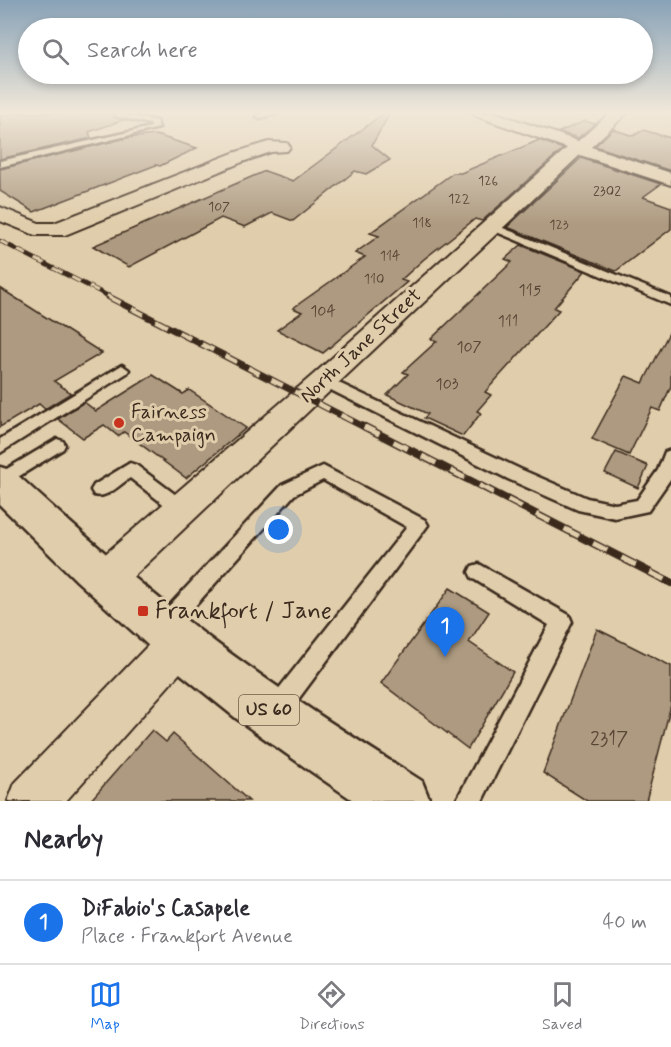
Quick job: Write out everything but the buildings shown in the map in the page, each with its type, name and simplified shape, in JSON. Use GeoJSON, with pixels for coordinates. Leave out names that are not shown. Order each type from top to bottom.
{"type":"FeatureCollection","features":[{"type":"Feature","properties":{"kind":"main road","name":"US 60"},"geometry":{"type":"LineString","coordinates":[[0,481],[103,580],[273,713],[402,801]]}},
{"type":"Feature","properties":{"kind":"street"},"geometry":{"type":"LineString","coordinates":[[0,213],[36,229],[50,231],[85,221],[259,150]]}},
{"type":"Feature","properties":{"kind":"street","name":"North Jane Street"},"geometry":{"type":"LineString","coordinates":[[103,580],[324,381],[574,150]]}},
{"type":"Feature","properties":{"kind":"street"},"geometry":{"type":"LineString","coordinates":[[584,150],[595,156],[671,179]]}},
{"type":"Feature","properties":{"kind":"street"},"geometry":{"type":"LineString","coordinates":[[33,801],[171,634]]}},
{"type":"Feature","properties":{"kind":"lane"},"geometry":{"type":"LineString","coordinates":[[0,164],[59,150]]}},
{"type":"Feature","properties":{"kind":"lane"},"geometry":{"type":"LineString","coordinates":[[491,226],[671,301]]}},
{"type":"Feature","properties":{"kind":"lane"},"geometry":{"type":"LineString","coordinates":[[0,447],[122,370]]}},
{"type":"Feature","properties":{"kind":"lane"},"geometry":{"type":"LineString","coordinates":[[324,381],[514,474],[584,505],[615,511],[642,506],[666,472],[671,456]]}},
{"type":"Feature","properties":{"kind":"lane"},"geometry":{"type":"LineString","coordinates":[[0,481],[57,445]]}},
{"type":"Feature","properties":{"kind":"lane"},"geometry":{"type":"LineString","coordinates":[[100,490],[130,469],[182,509]]}},
{"type":"Feature","properties":{"kind":"lane"},"geometry":{"type":"LineString","coordinates":[[171,634],[288,490],[323,472],[419,525],[273,713]]}},
{"type":"Feature","properties":{"kind":"lane"},"geometry":{"type":"LineString","coordinates":[[470,801],[562,622],[479,572]]}},
{"type":"Feature","properties":{"kind":"railway"},"geometry":{"type":"LineString","coordinates":[[0,241],[112,298]]}},
{"type":"Feature","properties":{"kind":"railway"},"geometry":{"type":"LineString","coordinates":[[109,297],[368,429]]}},
{"type":"Feature","properties":{"kind":"railway"},"geometry":{"type":"LineString","coordinates":[[365,427],[671,583]]}},
{"type":"Feature","properties":{"kind":"place","name":"Fairness Campaign"},"geometry":{"type":"Point","coordinates":[119,423]}},
{"type":"Feature","properties":{"kind":"place","name":"Frankfort / Jane"},"geometry":{"type":"Point","coordinates":[143,611]}},
{"type":"Feature","properties":{"kind":"place","name":"DiFabio's Casapele"},"geometry":{"type":"Point","coordinates":[445,657]}}]}
